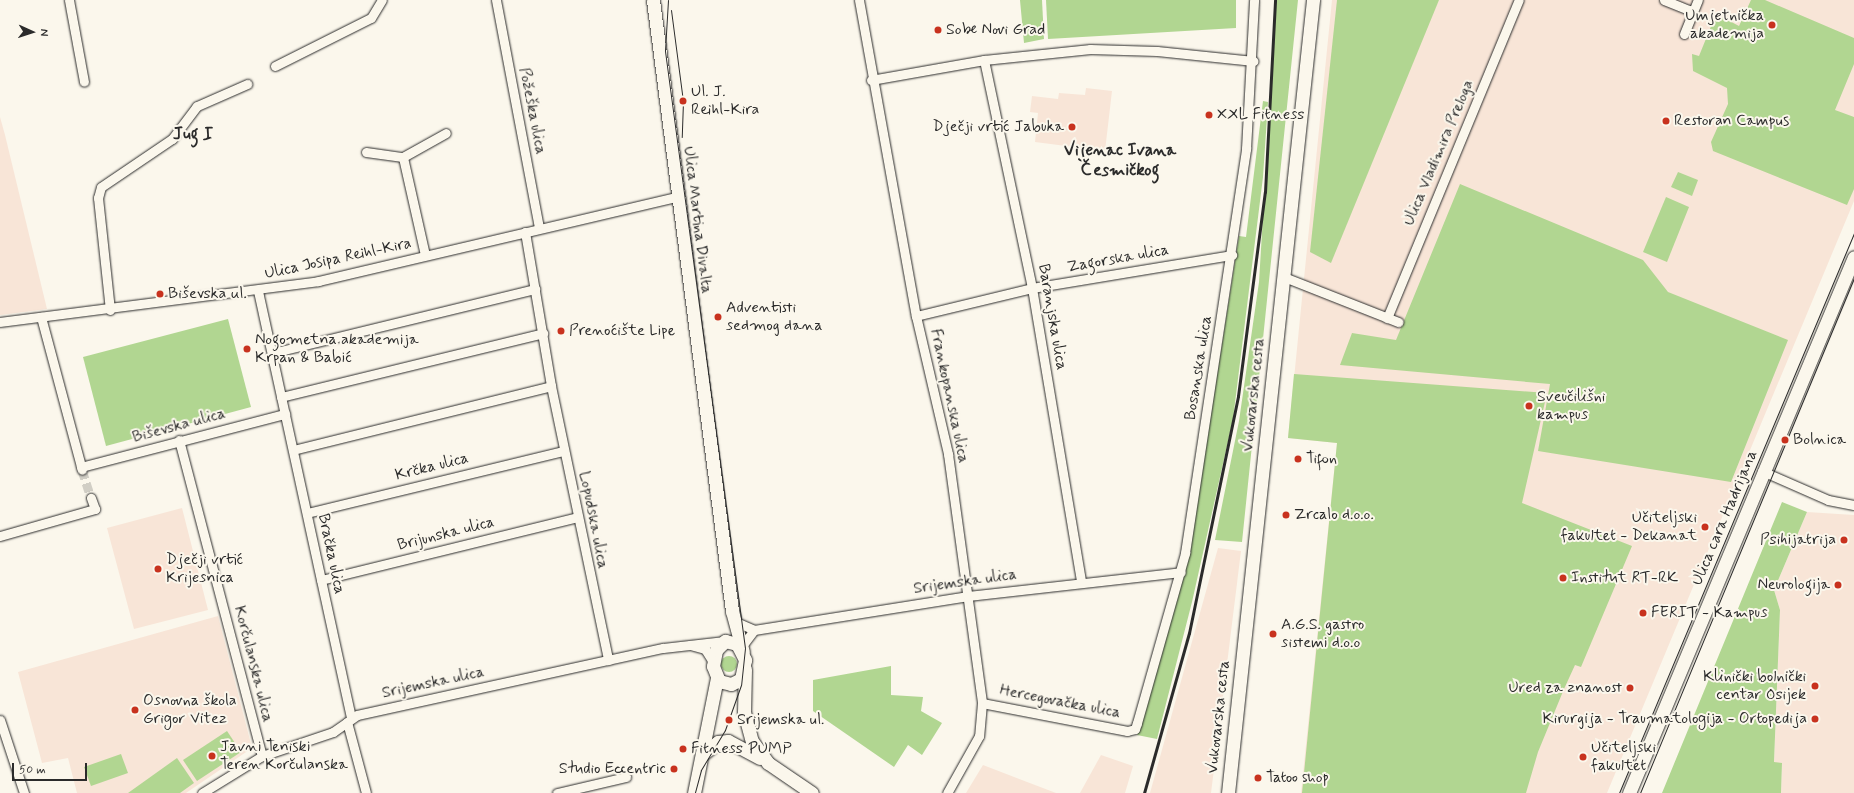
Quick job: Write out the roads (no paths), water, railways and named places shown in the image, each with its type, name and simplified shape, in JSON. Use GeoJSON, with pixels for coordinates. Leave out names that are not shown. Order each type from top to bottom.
{"type":"FeatureCollection","features":[{"type":"Feature","properties":{"kind":"main road","name":"Ulica Martina Divalta"},"geometry":{"type":"LineString","coordinates":[[653,0],[676,197],[733,616],[742,649]]}},
{"type":"Feature","properties":{"kind":"main road","name":"Vukovarska cesta"},"geometry":{"type":"LineString","coordinates":[[1228,793],[1313,0]]}},
{"type":"Feature","properties":{"kind":"main road","name":"Ulica cara Hadrijana"},"geometry":{"type":"LineString","coordinates":[[1630,793],[1762,471],[1854,258]]}},
{"type":"Feature","properties":{"kind":"main road","name":"Ulica Martina Divalta"},"geometry":{"type":"LineString","coordinates":[[725,641],[733,616]]}},
{"type":"Feature","properties":{"kind":"main road"},"geometry":{"type":"LineString","coordinates":[[744,712],[745,669],[742,649],[733,641],[725,641],[716,650],[712,660],[744,712],[752,741],[768,763]]}},
{"type":"Feature","properties":{"kind":"main road"},"geometry":{"type":"LineString","coordinates":[[726,683],[741,679],[745,669]]}},
{"type":"Feature","properties":{"kind":"main road"},"geometry":{"type":"LineString","coordinates":[[694,793],[705,748],[726,683]]}},
{"type":"Feature","properties":{"kind":"main road"},"geometry":{"type":"LineString","coordinates":[[705,748],[718,742],[728,741],[768,763],[812,793]]}},
{"type":"Feature","properties":{"kind":"street"},"geometry":{"type":"LineString","coordinates":[[69,0],[84,82]]}},
{"type":"Feature","properties":{"kind":"street"},"geometry":{"type":"LineString","coordinates":[[275,66],[371,18],[382,0]]}},
{"type":"Feature","properties":{"kind":"street","name":"Požeška ulica"},"geometry":{"type":"LineString","coordinates":[[496,0],[539,228]]}},
{"type":"Feature","properties":{"kind":"street","name":"Frankopanska ulica"},"geometry":{"type":"LineString","coordinates":[[858,0],[871,80],[916,316],[948,454],[982,703],[979,736],[947,793]]}},
{"type":"Feature","properties":{"kind":"street","name":"Bosanska ulica"},"geometry":{"type":"LineString","coordinates":[[1131,731],[1137,723],[1181,572],[1232,255],[1253,61],[1254,0]]}},
{"type":"Feature","properties":{"kind":"street","name":"Ulica Vladimira Preloga"},"geometry":{"type":"LineString","coordinates":[[1387,318],[1519,0]]}},
{"type":"Feature","properties":{"kind":"street"},"geometry":{"type":"LineString","coordinates":[[1664,0],[1693,12]]}},
{"type":"Feature","properties":{"kind":"street"},"geometry":{"type":"LineString","coordinates":[[1684,34],[1698,0]]}},
{"type":"Feature","properties":{"kind":"street"},"geometry":{"type":"LineString","coordinates":[[871,80],[984,60],[1106,49],[1253,61]]}},
{"type":"Feature","properties":{"kind":"street","name":"Baranjska ulica"},"geometry":{"type":"LineString","coordinates":[[984,60],[1032,288],[1081,582]]}},
{"type":"Feature","properties":{"kind":"street"},"geometry":{"type":"LineString","coordinates":[[110,310],[98,198],[101,187],[172,139],[197,106],[247,84]]}},
{"type":"Feature","properties":{"kind":"street"},"geometry":{"type":"LineString","coordinates":[[366,152],[403,157],[446,133]]}},
{"type":"Feature","properties":{"kind":"street"},"geometry":{"type":"LineString","coordinates":[[403,157],[425,256]]}},
{"type":"Feature","properties":{"kind":"street","name":"Ulica Josipa Reihl-Kira"},"geometry":{"type":"LineString","coordinates":[[0,322],[110,310],[258,291],[318,281],[676,197]]}},
{"type":"Feature","properties":{"kind":"street","name":"Lopudska ulica"},"geometry":{"type":"LineString","coordinates":[[525,232],[551,386],[577,517],[608,660]]}},
{"type":"Feature","properties":{"kind":"street","name":"Zagorska ulica"},"geometry":{"type":"LineString","coordinates":[[916,316],[1032,288],[1232,255]]}},
{"type":"Feature","properties":{"kind":"street"},"geometry":{"type":"LineString","coordinates":[[1284,277],[1398,322]]}},
{"type":"Feature","properties":{"kind":"street"},"geometry":{"type":"LineString","coordinates":[[272,353],[535,289]]}},
{"type":"Feature","properties":{"kind":"street","name":"Bračka ulica"},"geometry":{"type":"LineString","coordinates":[[258,291],[307,513],[349,720],[366,793]]}},
{"type":"Feature","properties":{"kind":"street","name":"Biševska ulica"},"geometry":{"type":"LineString","coordinates":[[41,317],[81,468],[179,440],[285,414]]}},
{"type":"Feature","properties":{"kind":"street"},"geometry":{"type":"LineString","coordinates":[[281,397],[543,333]]}},
{"type":"Feature","properties":{"kind":"street"},"geometry":{"type":"LineString","coordinates":[[293,450],[551,386]]}},
{"type":"Feature","properties":{"kind":"street","name":"Korčulanska ulica"},"geometry":{"type":"LineString","coordinates":[[179,440],[262,756]]}},
{"type":"Feature","properties":{"kind":"street","name":"Krčka ulica"},"geometry":{"type":"LineString","coordinates":[[307,513],[564,451]]}},
{"type":"Feature","properties":{"kind":"street"},"geometry":{"type":"LineString","coordinates":[[1762,471],[1828,500],[1854,505]]}},
{"type":"Feature","properties":{"kind":"street"},"geometry":{"type":"LineString","coordinates":[[0,536],[95,509],[91,498]]}},
{"type":"Feature","properties":{"kind":"street","name":"Brijunska ulica"},"geometry":{"type":"LineString","coordinates":[[321,580],[577,517]]}},
{"type":"Feature","properties":{"kind":"street","name":"Srijemska ulica"},"geometry":{"type":"LineString","coordinates":[[754,630],[968,596],[1081,582],[1181,572]]}},
{"type":"Feature","properties":{"kind":"street"},"geometry":{"type":"LineString","coordinates":[[733,616],[754,630],[742,649]]}},
{"type":"Feature","properties":{"kind":"street","name":"Srijemska ulica"},"geometry":{"type":"LineString","coordinates":[[202,793],[262,756],[333,732],[349,720],[608,660],[686,644],[725,641]]}},
{"type":"Feature","properties":{"kind":"street","name":"Srijemska ulica"},"geometry":{"type":"LineString","coordinates":[[686,644],[705,649],[712,660]]}},
{"type":"Feature","properties":{"kind":"street","name":"Hercegovačka ulica"},"geometry":{"type":"LineString","coordinates":[[982,703],[1131,731]]}},
{"type":"Feature","properties":{"kind":"street"},"geometry":{"type":"LineString","coordinates":[[0,720],[24,793]]}},
{"type":"Feature","properties":{"kind":"street"},"geometry":{"type":"LineString","coordinates":[[557,793],[626,777]]}},
{"type":"Feature","properties":{"kind":"tunnel"},"geometry":{"type":"LineString","coordinates":[[82,470],[91,498]]}},
{"type":"Feature","properties":{"kind":"tram line"},"geometry":{"type":"LineString","coordinates":[[668,0],[665,51],[745,648],[741,685],[725,730],[701,770],[695,793]]}},
{"type":"Feature","properties":{"kind":"tram line"},"geometry":{"type":"LineString","coordinates":[[671,10],[683,101],[682,137]]}},
{"type":"Feature","properties":{"kind":"tram line"},"geometry":{"type":"LineString","coordinates":[[1619,793],[1854,233]]}},
{"type":"Feature","properties":{"kind":"tram line"},"geometry":{"type":"LineString","coordinates":[[1640,793],[1854,278]]}},
{"type":"Feature","properties":{"kind":"railway"},"geometry":{"type":"LineString","coordinates":[[1144,793],[1189,633],[1238,396],[1265,192],[1275,0]]}},
{"type":"Feature","properties":{"kind":"place","name":"Umjetnička akademija"},"geometry":{"type":"Point","coordinates":[1772,25]}},
{"type":"Feature","properties":{"kind":"place","name":"Sobe Novi Grad"},"geometry":{"type":"Point","coordinates":[938,30]}},
{"type":"Feature","properties":{"kind":"place","name":"Ul. J. Reihl-Kira"},"geometry":{"type":"Point","coordinates":[683,101]}},
{"type":"Feature","properties":{"kind":"place","name":"XXL Fitness"},"geometry":{"type":"Point","coordinates":[1209,115]}},
{"type":"Feature","properties":{"kind":"place","name":"Restoran Campus"},"geometry":{"type":"Point","coordinates":[1666,121]}},
{"type":"Feature","properties":{"kind":"place","name":"Dječji vrtić Jabuka"},"geometry":{"type":"Point","coordinates":[1072,127]}},
{"type":"Feature","properties":{"kind":"place","name":"Biševska ul."},"geometry":{"type":"Point","coordinates":[160,294]}},
{"type":"Feature","properties":{"kind":"place","name":"Adventisti sedmog dana"},"geometry":{"type":"Point","coordinates":[718,317]}},
{"type":"Feature","properties":{"kind":"place","name":"Prenoćište Lipe"},"geometry":{"type":"Point","coordinates":[561,331]}},
{"type":"Feature","properties":{"kind":"place","name":"Nogometna akademija Krpan & Babić"},"geometry":{"type":"Point","coordinates":[247,349]}},
{"type":"Feature","properties":{"kind":"place","name":"Sveučilišni kampus"},"geometry":{"type":"Point","coordinates":[1529,406]}},
{"type":"Feature","properties":{"kind":"place","name":"Bolnica"},"geometry":{"type":"Point","coordinates":[1785,440]}},
{"type":"Feature","properties":{"kind":"place","name":"Tifon"},"geometry":{"type":"Point","coordinates":[1298,459]}},
{"type":"Feature","properties":{"kind":"place","name":"Zrcalo d.o.o."},"geometry":{"type":"Point","coordinates":[1286,515]}},
{"type":"Feature","properties":{"kind":"place","name":"Učiteljski fakultet - Dekanat"},"geometry":{"type":"Point","coordinates":[1705,527]}},
{"type":"Feature","properties":{"kind":"place","name":"Psihijatrija"},"geometry":{"type":"Point","coordinates":[1844,540]}},
{"type":"Feature","properties":{"kind":"place","name":"Dječji vrtić Krijesnica"},"geometry":{"type":"Point","coordinates":[158,569]}},
{"type":"Feature","properties":{"kind":"place","name":"Institut RT-RK"},"geometry":{"type":"Point","coordinates":[1563,578]}},
{"type":"Feature","properties":{"kind":"place","name":"Neurologija"},"geometry":{"type":"Point","coordinates":[1838,585]}},
{"type":"Feature","properties":{"kind":"place","name":"FERIT - Kampus"},"geometry":{"type":"Point","coordinates":[1643,613]}},
{"type":"Feature","properties":{"kind":"place","name":"A.G.S. gastro sistemi d.o.o"},"geometry":{"type":"Point","coordinates":[1273,634]}},
{"type":"Feature","properties":{"kind":"place","name":"Klinički bolnički centar Osijek"},"geometry":{"type":"Point","coordinates":[1815,686]}},
{"type":"Feature","properties":{"kind":"place","name":"Ured za znanost"},"geometry":{"type":"Point","coordinates":[1630,688]}},
{"type":"Feature","properties":{"kind":"place","name":"Osnovna škola Grigor Vitez"},"geometry":{"type":"Point","coordinates":[135,710]}},
{"type":"Feature","properties":{"kind":"place","name":"Kirurgija - Traumatologija - Ortopedija"},"geometry":{"type":"Point","coordinates":[1815,719]}},
{"type":"Feature","properties":{"kind":"place","name":"Srijemska ul."},"geometry":{"type":"Point","coordinates":[729,720]}},
{"type":"Feature","properties":{"kind":"place","name":"Fitness PUMP"},"geometry":{"type":"Point","coordinates":[683,749]}},
{"type":"Feature","properties":{"kind":"place","name":"Javni Teniski Teren Korčulanska"},"geometry":{"type":"Point","coordinates":[212,756]}},
{"type":"Feature","properties":{"kind":"place","name":"Učiteljski fakultet"},"geometry":{"type":"Point","coordinates":[1583,757]}},
{"type":"Feature","properties":{"kind":"place","name":"Studio Eccentric"},"geometry":{"type":"Point","coordinates":[674,769]}},
{"type":"Feature","properties":{"kind":"place","name":"Tatoo shop"},"geometry":{"type":"Point","coordinates":[1258,778]}},
{"type":"Feature","properties":{"kind":"district","name":"Jug I"},"geometry":{"type":"Point","coordinates":[193,135]}},
{"type":"Feature","properties":{"kind":"district","name":"Vijenac Ivana Česmičkog"},"geometry":{"type":"Point","coordinates":[1120,161]}}]}
